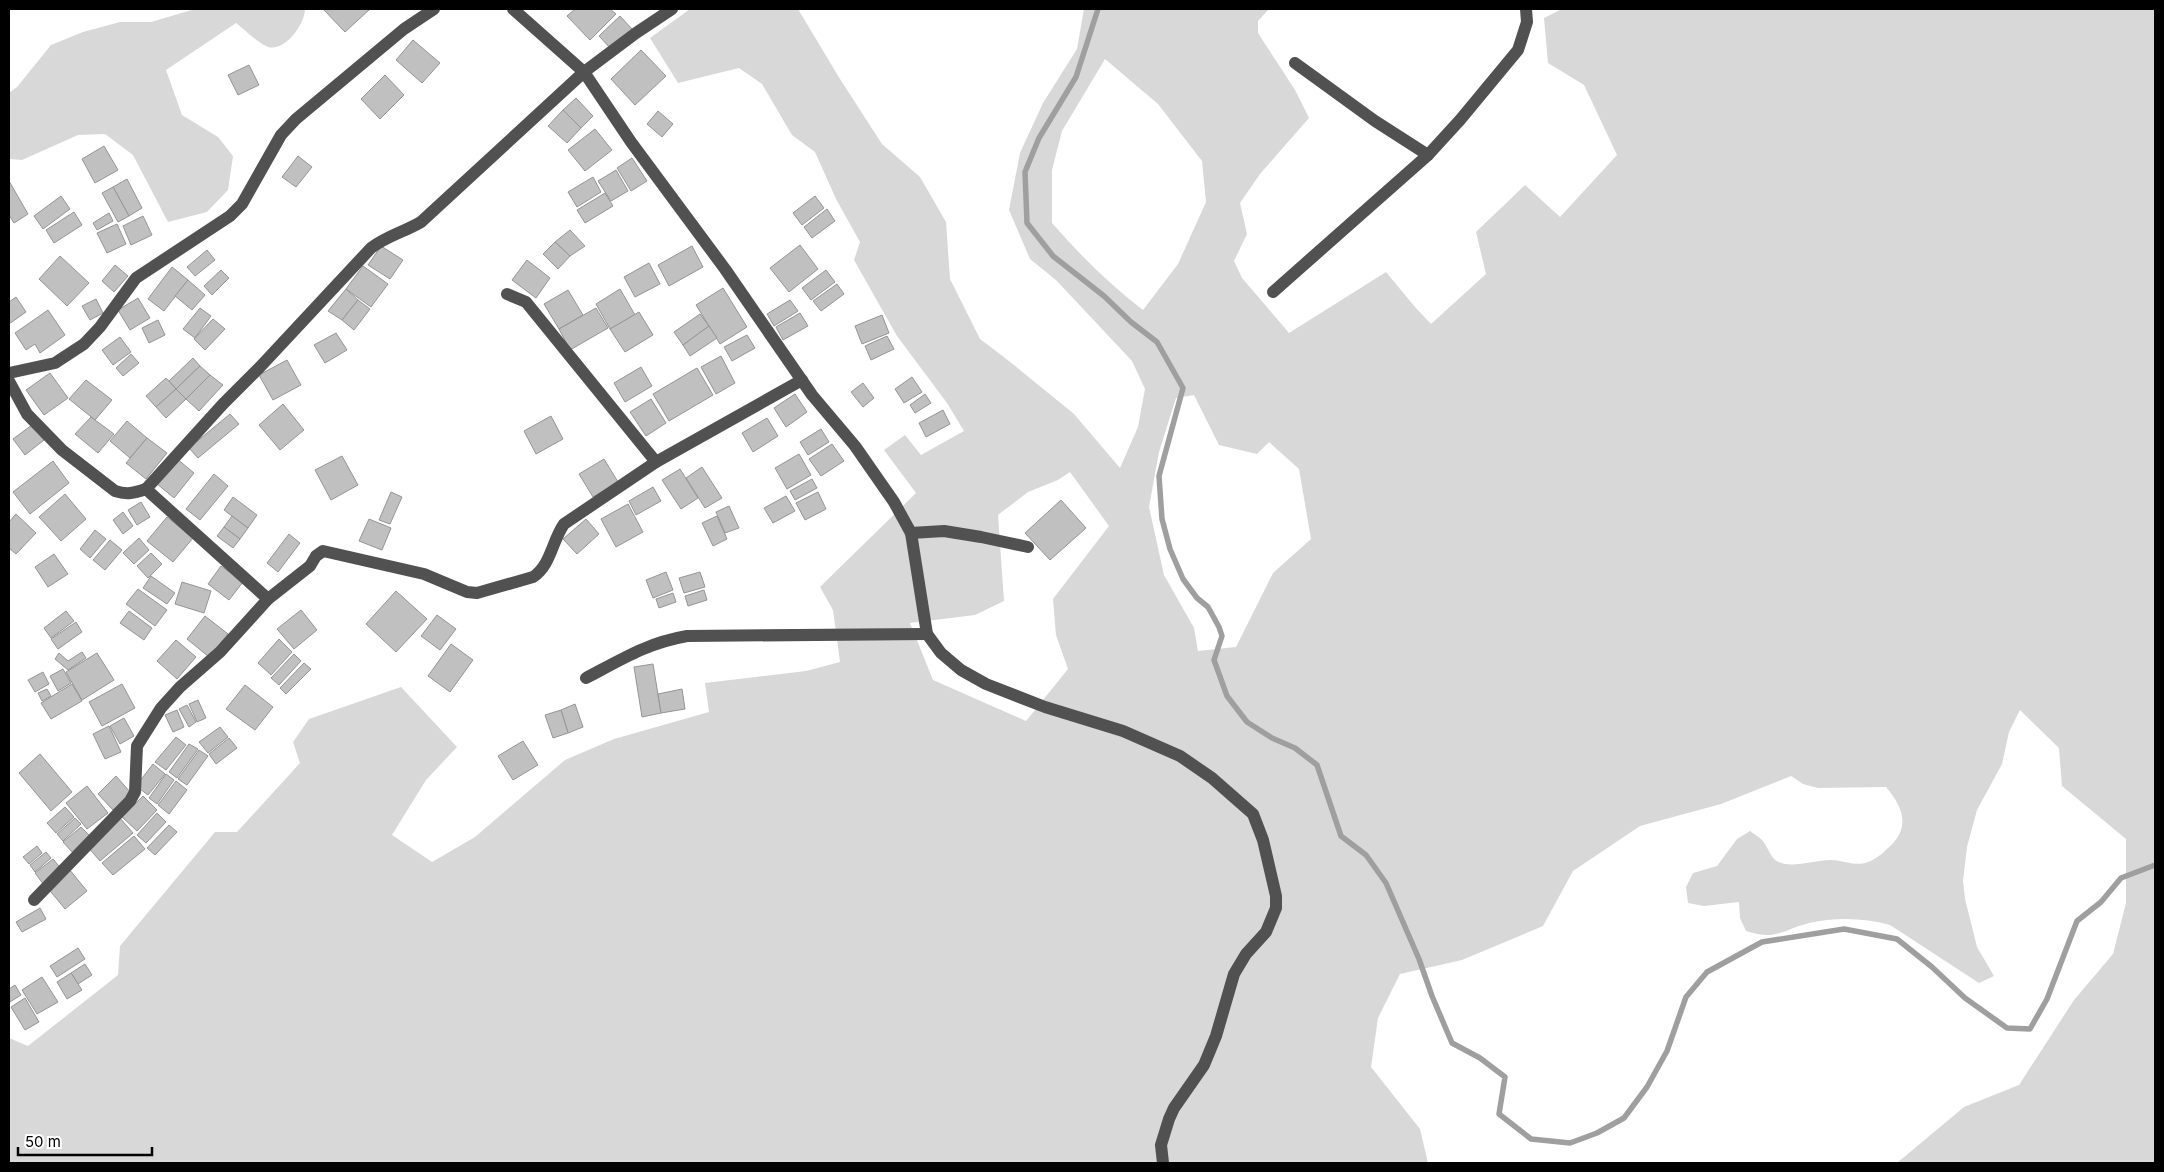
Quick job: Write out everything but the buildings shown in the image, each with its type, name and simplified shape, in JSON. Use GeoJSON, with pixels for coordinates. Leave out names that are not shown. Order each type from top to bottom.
{"type":"FeatureCollection","features":[{"type":"Feature","properties":{"kind":"street"},"geometry":{"type":"LineString","coordinates":[[9,373],[55,363],[84,344],[100,327],[136,278],[206,234],[230,216],[242,204],[281,135],[296,119],[404,29],[434,9]]}},
{"type":"Feature","properties":{"kind":"street"},"geometry":{"type":"LineString","coordinates":[[512,9],[584,72],[631,142],[719,261],[802,380],[855,446],[894,502],[911,533],[927,634],[941,653],[961,670],[986,684],[1045,707],[1123,731],[1180,756],[1212,778],[1253,814],[1263,840],[1276,896],[1276,908],[1266,932],[1246,954],[1234,974],[1216,1036],[1204,1065],[1174,1108],[1169,1119],[1162,1146],[1163,1163]]}},
{"type":"Feature","properties":{"kind":"street"},"geometry":{"type":"LineString","coordinates":[[9,381],[33,420],[62,450],[107,486],[124,494],[133,494],[146,489],[223,404],[280,347],[371,248],[381,240],[408,230],[421,222],[584,72],[672,9]]}},
{"type":"Feature","properties":{"kind":"street"},"geometry":{"type":"LineString","coordinates":[[1273,292],[1428,155],[1460,120],[1518,50],[1527,22],[1526,9]]}},
{"type":"Feature","properties":{"kind":"street"},"geometry":{"type":"LineString","coordinates":[[1295,63],[1428,155]]}},
{"type":"Feature","properties":{"kind":"street"},"geometry":{"type":"LineString","coordinates":[[507,294],[526,302],[656,462]]}},
{"type":"Feature","properties":{"kind":"street"},"geometry":{"type":"LineString","coordinates":[[34,900],[130,801],[135,792],[137,746],[161,708],[180,687],[220,652],[268,600],[310,566],[316,556],[323,551],[424,574],[466,592],[476,593],[533,577],[540,573],[545,566],[564,524],[656,462],[802,380]]}},
{"type":"Feature","properties":{"kind":"street"},"geometry":{"type":"LineString","coordinates":[[146,489],[268,600]]}},
{"type":"Feature","properties":{"kind":"street"},"geometry":{"type":"LineString","coordinates":[[911,533],[944,531],[981,536],[1028,547]]}},
{"type":"Feature","properties":{"kind":"street"},"geometry":{"type":"LineString","coordinates":[[586,678],[638,650],[662,641],[687,636],[927,634]]}},
{"type":"Feature","properties":{"kind":"shaded area"},"geometry":{"type":"Polygon","coordinates":[[[195,9],[305,9],[298,29],[293,36],[281,45],[268,47],[256,40],[236,23],[166,70],[182,115],[218,137],[233,156],[228,190],[207,212],[168,222],[133,155],[105,134],[78,135],[22,160],[9,159],[9,93],[17,87],[51,45],[83,32],[120,22],[151,22],[195,9]]]}},
{"type":"Feature","properties":{"kind":"shaded area"},"geometry":{"type":"Polygon","coordinates":[[[690,9],[798,9],[882,144],[920,177],[946,222],[950,279],[980,339],[1074,414],[1120,468],[1138,427],[1145,389],[1132,361],[1056,280],[1030,259],[1009,210],[1020,153],[1043,103],[1077,49],[1084,9],[1269,9],[1258,21],[1258,33],[1295,90],[1309,118],[1260,174],[1240,203],[1247,234],[1234,261],[1242,278],[1289,333],[1386,272],[1431,324],[1486,274],[1476,232],[1525,185],[1560,217],[1617,155],[1584,85],[1548,63],[1544,18],[1562,9],[2155,9],[2155,1163],[1897,1163],[1964,1107],[2019,1085],[2074,1000],[2113,954],[2126,903],[2126,839],[2062,786],[2059,748],[2020,710],[2009,732],[2002,764],[1977,810],[1967,847],[1963,881],[1965,899],[1977,947],[1994,976],[1979,983],[1890,925],[1870,921],[1840,919],[1809,923],[1772,935],[1765,935],[1746,931],[1740,918],[1739,902],[1704,906],[1688,903],[1686,887],[1693,873],[1717,866],[1737,839],[1750,831],[1762,840],[1776,861],[1785,864],[1831,860],[1856,864],[1865,863],[1882,853],[1900,834],[1902,826],[1901,811],[1886,787],[1818,788],[1803,784],[1791,776],[1721,804],[1640,826],[1573,871],[1543,926],[1462,960],[1400,974],[1378,1018],[1371,1067],[1420,1129],[1428,1163],[9,1163],[9,1038],[28,1046],[118,975],[120,946],[215,832],[237,832],[300,763],[293,742],[309,719],[401,687],[457,747],[426,780],[392,835],[432,862],[475,837],[565,760],[614,739],[709,712],[705,683],[806,671],[840,662],[833,610],[820,587],[916,493],[884,450],[905,435],[921,455],[964,431],[947,403],[897,336],[854,260],[860,242],[836,199],[815,152],[792,135],[762,84],[739,68],[678,83],[650,38],[690,9]],[[1105,59],[1062,131],[1052,170],[1052,223],[1095,269],[1143,310],[1178,264],[1206,202],[1202,161],[1158,104],[1105,59]],[[1194,395],[1176,398],[1159,452],[1149,507],[1164,575],[1194,628],[1198,651],[1236,647],[1273,573],[1311,539],[1299,469],[1269,442],[1257,454],[1219,445],[1194,395]],[[1070,472],[1058,480],[1028,492],[998,515],[1004,601],[975,615],[910,623],[933,680],[1026,721],[1068,669],[1056,635],[1053,599],[1109,526],[1070,472]]]}},
{"type":"Feature","properties":{"kind":"waterway"},"geometry":{"type":"LineString","coordinates":[[1098,9],[1076,77],[1039,138],[1025,172],[1027,223],[1053,256],[1104,296],[1131,322],[1157,342],[1183,388],[1159,476],[1162,519],[1170,549],[1183,579],[1197,598],[1208,607],[1219,627],[1222,636],[1214,660],[1227,696],[1247,722],[1272,738],[1295,748],[1317,765],[1341,836],[1366,855],[1386,883],[1419,959],[1452,1043],[1480,1058],[1505,1077],[1499,1114],[1531,1139],[1570,1143],[1597,1133],[1624,1118],[1647,1087],[1667,1051],[1686,997],[1707,972],[1762,942],[1844,929],[1897,939],[1932,967],[1965,998],[2007,1028],[2030,1029],[2047,999],[2077,921],[2101,902],[2121,878],[2155,865]]}}]}
